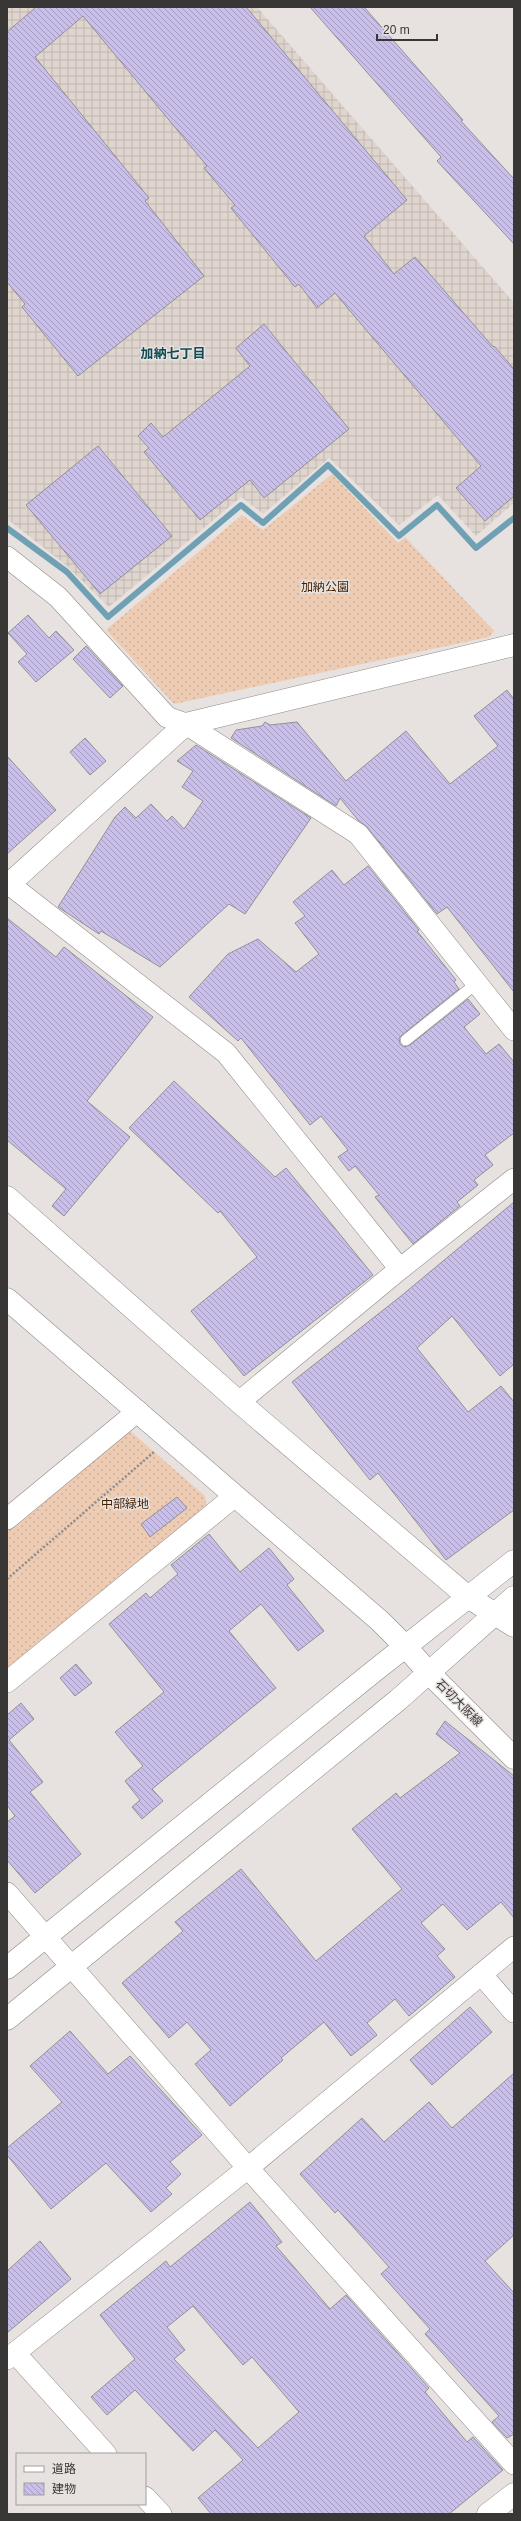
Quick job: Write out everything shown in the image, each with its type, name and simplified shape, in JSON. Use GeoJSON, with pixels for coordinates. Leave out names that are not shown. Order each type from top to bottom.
{"type":"FeatureCollection","features":[{"type":"Feature","properties":{"kind":"street"},"geometry":{"type":"LineString","coordinates":[[7,557],[58,597],[167,717],[186,724],[358,834],[514,1030]]}},
{"type":"Feature","properties":{"kind":"street"},"geometry":{"type":"LineString","coordinates":[[400,1269],[226,1053],[8,884],[186,724],[514,645]]}},
{"type":"Feature","properties":{"kind":"street"},"geometry":{"type":"LineString","coordinates":[[239,1402],[400,1269],[514,1179]]}},
{"type":"Feature","properties":{"kind":"street"},"geometry":{"type":"LineString","coordinates":[[7,1197],[239,1402],[468,1597],[514,1626]]}},
{"type":"Feature","properties":{"kind":"street","name":"石切大阪線"},"geometry":{"type":"LineString","coordinates":[[7,1299],[380,1621],[429,1673],[514,1758]]}},
{"type":"Feature","properties":{"kind":"street"},"geometry":{"type":"LineString","coordinates":[[7,1519],[138,1411]]}},
{"type":"Feature","properties":{"kind":"street"},"geometry":{"type":"LineString","coordinates":[[7,1682],[235,1496]]}},
{"type":"Feature","properties":{"kind":"street"},"geometry":{"type":"LineString","coordinates":[[7,1968],[405,1646],[514,1561]]}},
{"type":"Feature","properties":{"kind":"street"},"geometry":{"type":"LineString","coordinates":[[7,2019],[429,1673],[494,1613],[514,1597]]}},
{"type":"Feature","properties":{"kind":"street"},"geometry":{"type":"LineString","coordinates":[[7,1893],[45,1937],[73,1966],[248,2168],[514,2464]]}},
{"type":"Feature","properties":{"kind":"street"},"geometry":{"type":"LineString","coordinates":[[105,2453],[11,2356],[248,2168],[514,1947]]}},
{"type":"Feature","properties":{"kind":"street"},"geometry":{"type":"LineString","coordinates":[[481,1974],[514,2012]]}},
{"type":"Feature","properties":{"kind":"street"},"geometry":{"type":"LineString","coordinates":[[488,2514],[514,2494]]}},
{"type":"Feature","properties":{"kind":"street"},"geometry":{"type":"LineString","coordinates":[[146,2498],[161,2514]]}},
{"type":"Feature","properties":{"kind":"lane"},"geometry":{"type":"LineString","coordinates":[[406,1040],[477,983]]}},
{"type":"Feature","properties":{"kind":"path"},"geometry":{"type":"LineString","coordinates":[[7,1579],[170,1440]]}},
{"type":"Feature","properties":{"kind":"shaded area"},"geometry":{"type":"Polygon","coordinates":[[[7,7],[257,7],[514,303],[514,503],[476,536],[438,495],[399,525],[329,458],[263,514],[241,497],[109,607],[66,565],[7,519],[7,7]]]}},
{"type":"Feature","properties":{"kind":"green space","name":"加納公園"},"geometry":{"type":"Polygon","coordinates":[[[332,474],[398,543],[405,537],[494,631],[489,637],[174,704],[106,630],[242,515],[263,530],[332,474]]]}},
{"type":"Feature","properties":{"kind":"green space","name":"中部緑地"},"geometry":{"type":"Polygon","coordinates":[[[129,1430],[205,1496],[207,1508],[7,1671],[7,1530],[129,1430]]]}},
{"type":"Feature","properties":{"kind":"building"},"geometry":{"type":"Polygon","coordinates":[[[36,7],[246,7],[407,200],[364,236],[394,274],[415,257],[514,369],[514,496],[485,521],[456,488],[481,466],[335,293],[317,308],[299,284],[295,287],[231,208],[235,205],[204,168],[207,166],[83,16],[35,57],[149,198],[145,201],[204,276],[78,376],[22,307],[25,304],[7,282],[7,32],[36,7]]]}},
{"type":"Feature","properties":{"kind":"building"},"geometry":{"type":"Polygon","coordinates":[[[310,7],[364,7],[463,120],[461,121],[514,179],[514,244],[437,161],[441,157],[310,7]]]}},
{"type":"Feature","properties":{"kind":"building"},"geometry":{"type":"Polygon","coordinates":[[[264,324],[349,429],[264,498],[250,480],[200,520],[144,452],[149,448],[138,436],[151,423],[163,437],[250,366],[236,348],[264,324]]]}},
{"type":"Feature","properties":{"kind":"building"},"geometry":{"type":"Polygon","coordinates":[[[98,446],[172,536],[100,594],[26,505],[98,446]]]}},
{"type":"Feature","properties":{"kind":"building"},"geometry":{"type":"Polygon","coordinates":[[[28,615],[49,638],[56,631],[74,650],[36,682],[18,662],[27,654],[8,633],[28,615]]]}},
{"type":"Feature","properties":{"kind":"building"},"geometry":{"type":"Polygon","coordinates":[[[86,646],[123,686],[110,698],[73,659],[86,646]]]}},
{"type":"Feature","properties":{"kind":"building"},"geometry":{"type":"Polygon","coordinates":[[[507,690],[514,699],[514,992],[447,907],[437,914],[367,827],[358,820],[340,798],[336,806],[231,738],[236,730],[262,726],[265,722],[270,725],[297,722],[346,781],[406,731],[450,784],[498,746],[474,716],[507,690]]]}},
{"type":"Feature","properties":{"kind":"building"},"geometry":{"type":"Polygon","coordinates":[[[85,738],[106,761],[90,775],[70,752],[85,738]]]}},
{"type":"Feature","properties":{"kind":"building"},"geometry":{"type":"Polygon","coordinates":[[[196,745],[311,818],[245,914],[229,904],[160,967],[101,931],[99,934],[58,907],[115,817],[125,807],[136,818],[151,804],[167,821],[172,816],[184,829],[203,801],[182,787],[193,771],[177,761],[196,745]]]}},
{"type":"Feature","properties":{"kind":"building"},"geometry":{"type":"Polygon","coordinates":[[[7,756],[56,810],[7,854],[7,756]]]}},
{"type":"Feature","properties":{"kind":"building"},"geometry":{"type":"Polygon","coordinates":[[[368,866],[419,930],[417,931],[456,980],[454,982],[459,989],[402,1035],[399,1038],[400,1044],[404,1047],[410,1045],[468,999],[480,1014],[464,1027],[486,1054],[499,1044],[514,1062],[514,1133],[485,1155],[493,1165],[474,1180],[478,1185],[457,1202],[460,1206],[413,1244],[375,1197],[379,1195],[355,1166],[349,1171],[338,1157],[348,1150],[321,1116],[310,1125],[241,1038],[238,1041],[189,997],[228,954],[258,939],[296,972],[319,954],[295,923],[305,916],[293,902],[332,870],[344,885],[368,866]]]}},
{"type":"Feature","properties":{"kind":"building"},"geometry":{"type":"Polygon","coordinates":[[[7,918],[56,957],[64,947],[153,1017],[87,1101],[130,1137],[64,1216],[52,1206],[66,1189],[7,1140],[7,918]]]}},
{"type":"Feature","properties":{"kind":"building"},"geometry":{"type":"Polygon","coordinates":[[[174,1081],[275,1177],[286,1168],[373,1275],[244,1376],[191,1311],[257,1257],[220,1211],[218,1213],[129,1128],[174,1081]]]}},
{"type":"Feature","properties":{"kind":"building"},"geometry":{"type":"Polygon","coordinates":[[[514,1202],[514,1364],[500,1376],[452,1316],[417,1348],[468,1412],[501,1386],[514,1402],[514,1510],[446,1560],[378,1473],[370,1480],[292,1382],[401,1296],[514,1202]]]}},
{"type":"Feature","properties":{"kind":"building"},"geometry":{"type":"Polygon","coordinates":[[[177,1497],[187,1508],[150,1537],[141,1524],[177,1497]]]}},
{"type":"Feature","properties":{"kind":"building"},"geometry":{"type":"Polygon","coordinates":[[[209,1534],[240,1572],[269,1548],[294,1579],[287,1585],[324,1631],[298,1651],[261,1604],[229,1631],[276,1688],[152,1789],[163,1801],[142,1819],[132,1807],[140,1800],[125,1781],[143,1766],[115,1732],[164,1692],[109,1624],[146,1593],[150,1598],[178,1574],[171,1565],[209,1534]]]}},
{"type":"Feature","properties":{"kind":"building"},"geometry":{"type":"Polygon","coordinates":[[[76,1664],[92,1683],[75,1696],[60,1678],[76,1664]]]}},
{"type":"Feature","properties":{"kind":"building"},"geometry":{"type":"Polygon","coordinates":[[[21,1703],[34,1719],[9,1740],[43,1782],[30,1792],[81,1854],[35,1893],[7,1860],[7,1822],[15,1816],[7,1805],[7,1715],[21,1703]]]}},
{"type":"Feature","properties":{"kind":"building"},"geometry":{"type":"Polygon","coordinates":[[[445,1721],[514,1776],[514,1918],[501,1902],[467,1930],[443,1904],[421,1923],[445,1949],[437,1956],[455,1977],[409,2016],[395,1999],[367,2023],[377,2035],[351,2056],[324,2022],[281,2058],[283,2060],[230,2106],[195,2064],[211,2050],[187,2022],[169,2038],[122,1983],[183,1931],[175,1922],[241,1869],[316,1961],[402,1889],[352,1829],[396,1793],[400,1798],[460,1753],[436,1734],[445,1721]]]}},
{"type":"Feature","properties":{"kind":"building"},"geometry":{"type":"Polygon","coordinates":[[[470,2007],[492,2032],[432,2085],[410,2060],[470,2007]]]}},
{"type":"Feature","properties":{"kind":"building"},"geometry":{"type":"Polygon","coordinates":[[[70,2031],[108,2074],[130,2056],[202,2135],[170,2162],[181,2174],[166,2188],[172,2194],[151,2212],[106,2163],[51,2209],[7,2155],[7,2148],[62,2102],[30,2066],[70,2031]]]}},
{"type":"Feature","properties":{"kind":"building"},"geometry":{"type":"Polygon","coordinates":[[[514,2073],[514,2235],[485,2261],[514,2293],[514,2434],[507,2438],[492,2422],[499,2416],[425,2334],[430,2329],[381,2274],[389,2267],[338,2210],[335,2213],[300,2174],[362,2118],[384,2142],[429,2102],[452,2128],[514,2073]]]}},
{"type":"Feature","properties":{"kind":"building"},"geometry":{"type":"Polygon","coordinates":[[[250,2202],[282,2242],[276,2246],[330,2309],[346,2295],[429,2388],[425,2392],[467,2442],[473,2437],[503,2470],[449,2514],[211,2514],[198,2498],[243,2460],[215,2430],[193,2451],[135,2390],[107,2415],[91,2397],[135,2359],[100,2315],[166,2261],[170,2267],[250,2202]],[[193,2306],[167,2327],[185,2350],[174,2359],[258,2448],[299,2412],[252,2357],[243,2365],[193,2306]]]}},
{"type":"Feature","properties":{"kind":"building"},"geometry":{"type":"Polygon","coordinates":[[[40,2241],[71,2279],[7,2333],[7,2271],[40,2241]]]}},
{"type":"Feature","properties":{"kind":"waterway"},"geometry":{"type":"LineString","coordinates":[[7,528],[67,572],[108,617],[241,505],[263,523],[328,465],[399,536],[437,505],[476,548],[514,518]]}},
{"type":"Feature","properties":{"kind":"district","name":"加納七丁目"},"geometry":{"type":"Point","coordinates":[173,353]}}]}
